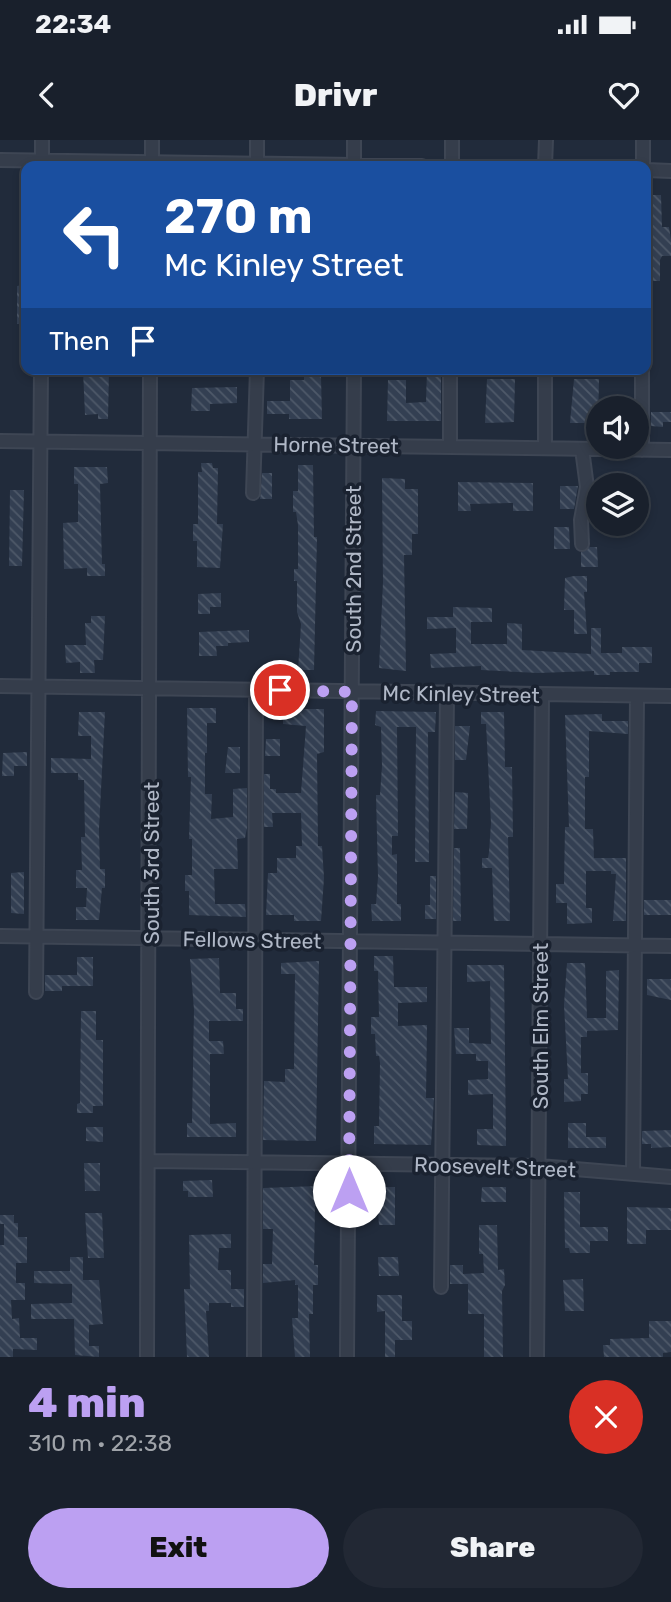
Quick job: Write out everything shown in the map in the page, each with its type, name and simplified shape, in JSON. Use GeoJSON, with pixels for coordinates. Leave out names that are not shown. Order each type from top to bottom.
{"type":"FeatureCollection","features":[{"type":"Feature","properties":{"kind":"street"},"geometry":{"type":"LineString","coordinates":[[42,140],[42,161]]}},
{"type":"Feature","properties":{"kind":"street"},"geometry":{"type":"LineString","coordinates":[[152,140],[152,161]]}},
{"type":"Feature","properties":{"kind":"street"},"geometry":{"type":"LineString","coordinates":[[257,140],[257,161]]}},
{"type":"Feature","properties":{"kind":"street"},"geometry":{"type":"LineString","coordinates":[[354,140],[354,161]]}},
{"type":"Feature","properties":{"kind":"street"},"geometry":{"type":"LineString","coordinates":[[452,140],[452,161]]}},
{"type":"Feature","properties":{"kind":"street"},"geometry":{"type":"LineString","coordinates":[[545,161],[546,140]]}},
{"type":"Feature","properties":{"kind":"street"},"geometry":{"type":"LineString","coordinates":[[643,140],[644,161]]}},
{"type":"Feature","properties":{"kind":"street"},"geometry":{"type":"LineString","coordinates":[[0,160],[21,162]]}},
{"type":"Feature","properties":{"kind":"street"},"geometry":{"type":"LineString","coordinates":[[651,169],[671,171]]}},
{"type":"Feature","properties":{"kind":"street"},"geometry":{"type":"LineString","coordinates":[[36,992],[41,375]]}},
{"type":"Feature","properties":{"kind":"street","name":"South 3rd Street"},"geometry":{"type":"LineString","coordinates":[[147,1357],[151,939],[150,375]]}},
{"type":"Feature","properties":{"kind":"street"},"geometry":{"type":"LineString","coordinates":[[253,493],[257,444],[257,375]]}},
{"type":"Feature","properties":{"kind":"street","name":"South 2nd Street"},"geometry":{"type":"LineString","coordinates":[[347,1357],[354,375]]}},
{"type":"Feature","properties":{"kind":"street"},"geometry":{"type":"LineString","coordinates":[[450,375],[450,446]]}},
{"type":"Feature","properties":{"kind":"street"},"geometry":{"type":"LineString","coordinates":[[545,375],[545,448]]}},
{"type":"Feature","properties":{"kind":"street"},"geometry":{"type":"LineString","coordinates":[[642,375],[642,396]]}},
{"type":"Feature","properties":{"kind":"street","name":"Horne Street"},"geometry":{"type":"LineString","coordinates":[[0,441],[586,449]]}},
{"type":"Feature","properties":{"kind":"street"},"geometry":{"type":"LineString","coordinates":[[582,449],[587,487],[581,520],[582,544]]}},
{"type":"Feature","properties":{"kind":"street","name":"Horne Street"},"geometry":{"type":"LineString","coordinates":[[649,450],[671,450]]}},
{"type":"Feature","properties":{"kind":"street","name":"Mc Kinley Street"},"geometry":{"type":"LineString","coordinates":[[0,686],[671,696]]}},
{"type":"Feature","properties":{"kind":"street"},"geometry":{"type":"LineString","coordinates":[[254,1357],[256,690]]}},
{"type":"Feature","properties":{"kind":"street"},"geometry":{"type":"LineString","coordinates":[[441,1287],[447,694]]}},
{"type":"Feature","properties":{"kind":"street","name":"South Elm Street"},"geometry":{"type":"LineString","coordinates":[[537,1357],[542,695]]}},
{"type":"Feature","properties":{"kind":"street"},"geometry":{"type":"LineString","coordinates":[[633,1174],[637,696]]}},
{"type":"Feature","properties":{"kind":"street","name":"Fellows Street"},"geometry":{"type":"LineString","coordinates":[[0,936],[671,946]]}},
{"type":"Feature","properties":{"kind":"street","name":"Roosevelt Street"},"geometry":{"type":"LineString","coordinates":[[150,1161],[539,1166],[671,1177]]}},
{"type":"Feature","properties":{"kind":"building"},"geometry":{"type":"Polygon","coordinates":[[[651,195],[661,195],[662,227],[669,227],[671,240],[671,256],[662,256],[660,260],[660,281],[651,281],[651,195]]]}},
{"type":"Feature","properties":{"kind":"building"},"geometry":{"type":"Polygon","coordinates":[[[17,286],[21,286],[21,324],[17,324],[17,286]]]}},
{"type":"Feature","properties":{"kind":"building"},"geometry":{"type":"Polygon","coordinates":[[[83,375],[109,375],[108,419],[98,419],[98,414],[85,415],[83,375]]]}},
{"type":"Feature","properties":{"kind":"building"},"geometry":{"type":"Polygon","coordinates":[[[427,375],[441,375],[441,421],[387,421],[388,380],[406,380],[406,403],[426,402],[427,375]]]}},
{"type":"Feature","properties":{"kind":"building"},"geometry":{"type":"Polygon","coordinates":[[[304,376],[321,376],[322,419],[289,419],[289,414],[267,414],[267,401],[290,401],[290,380],[304,380],[304,376]]]}},
{"type":"Feature","properties":{"kind":"building"},"geometry":{"type":"Polygon","coordinates":[[[487,379],[515,379],[514,422],[485,423],[487,379]]]}},
{"type":"Feature","properties":{"kind":"building"},"geometry":{"type":"Polygon","coordinates":[[[574,379],[599,379],[599,396],[586,396],[586,423],[570,423],[574,379]]]}},
{"type":"Feature","properties":{"kind":"building"},"geometry":{"type":"Polygon","coordinates":[[[237,387],[237,403],[210,404],[210,411],[191,411],[192,388],[237,387]]]}},
{"type":"Feature","properties":{"kind":"building"},"geometry":{"type":"Polygon","coordinates":[[[651,412],[671,412],[671,422],[663,422],[663,427],[651,426],[651,412]]]}},
{"type":"Feature","properties":{"kind":"building"},"geometry":{"type":"Polygon","coordinates":[[[201,463],[212,463],[213,468],[218,468],[217,524],[223,524],[220,568],[197,567],[197,541],[193,541],[193,524],[198,524],[198,472],[202,472],[201,463]]]}},
{"type":"Feature","properties":{"kind":"building"},"geometry":{"type":"Polygon","coordinates":[[[298,465],[313,465],[314,537],[317,537],[314,670],[298,670],[301,624],[297,612],[297,581],[294,581],[294,569],[298,569],[298,525],[296,512],[293,512],[293,491],[298,491],[298,465]]]}},
{"type":"Feature","properties":{"kind":"building"},"geometry":{"type":"Polygon","coordinates":[[[74,467],[107,467],[108,483],[100,484],[102,564],[105,564],[105,576],[87,576],[87,568],[64,569],[63,523],[78,522],[78,484],[74,484],[74,467]]]}},
{"type":"Feature","properties":{"kind":"building"},"geometry":{"type":"Polygon","coordinates":[[[262,473],[272,473],[272,499],[260,499],[262,473]]]}},
{"type":"Feature","properties":{"kind":"building"},"geometry":{"type":"Polygon","coordinates":[[[382,478],[405,479],[405,489],[418,489],[418,534],[412,534],[412,555],[404,555],[406,671],[379,668],[383,582],[382,478]]]}},
{"type":"Feature","properties":{"kind":"building"},"geometry":{"type":"Polygon","coordinates":[[[458,482],[533,483],[533,511],[513,511],[513,503],[470,504],[471,511],[458,511],[458,482]]]}},
{"type":"Feature","properties":{"kind":"building"},"geometry":{"type":"Polygon","coordinates":[[[560,486],[578,486],[574,509],[560,509],[560,486]]]}},
{"type":"Feature","properties":{"kind":"building"},"geometry":{"type":"Polygon","coordinates":[[[10,490],[24,490],[22,566],[9,566],[10,490]]]}},
{"type":"Feature","properties":{"kind":"building"},"geometry":{"type":"Polygon","coordinates":[[[554,527],[569,527],[570,549],[554,549],[554,527]]]}},
{"type":"Feature","properties":{"kind":"building"},"geometry":{"type":"Polygon","coordinates":[[[597,547],[598,567],[581,567],[581,552],[597,547]]]}},
{"type":"Feature","properties":{"kind":"building"},"geometry":{"type":"Polygon","coordinates":[[[587,576],[587,592],[584,592],[587,634],[574,634],[574,610],[564,610],[565,578],[587,576]]]}},
{"type":"Feature","properties":{"kind":"building"},"geometry":{"type":"Polygon","coordinates":[[[221,593],[221,607],[210,607],[210,614],[198,614],[198,594],[221,593]]]}},
{"type":"Feature","properties":{"kind":"building"},"geometry":{"type":"Polygon","coordinates":[[[453,607],[492,608],[492,622],[471,622],[471,644],[507,644],[507,623],[522,624],[522,650],[591,654],[591,628],[601,628],[601,653],[622,653],[622,647],[652,647],[652,663],[639,663],[639,672],[610,672],[610,675],[594,675],[594,671],[538,673],[481,670],[481,666],[431,668],[430,654],[456,653],[456,628],[427,629],[427,617],[453,617],[453,607]]]}},
{"type":"Feature","properties":{"kind":"building"},"geometry":{"type":"Polygon","coordinates":[[[91,616],[105,616],[103,660],[94,660],[95,673],[80,673],[80,662],[66,663],[65,645],[86,645],[85,623],[91,623],[91,616]]]}},
{"type":"Feature","properties":{"kind":"building"},"geometry":{"type":"Polygon","coordinates":[[[249,630],[249,642],[216,646],[217,656],[199,656],[199,632],[249,630]]]}},
{"type":"Feature","properties":{"kind":"building"},"geometry":{"type":"Polygon","coordinates":[[[187,708],[216,708],[216,723],[207,723],[205,753],[205,794],[212,794],[211,819],[233,817],[233,789],[247,788],[247,828],[245,838],[237,839],[238,869],[214,869],[215,904],[245,904],[246,917],[189,915],[189,891],[185,891],[185,875],[192,875],[187,708]]]}},
{"type":"Feature","properties":{"kind":"building"},"geometry":{"type":"Polygon","coordinates":[[[283,709],[324,709],[324,752],[317,754],[318,846],[322,846],[324,878],[321,921],[294,921],[294,915],[266,915],[268,873],[277,873],[277,858],[296,858],[296,846],[302,846],[301,813],[272,813],[273,827],[264,827],[264,774],[270,774],[270,789],[276,789],[276,793],[301,793],[306,726],[283,724],[283,709]]]}},
{"type":"Feature","properties":{"kind":"building"},"geometry":{"type":"Polygon","coordinates":[[[376,711],[436,712],[435,732],[428,732],[429,862],[415,862],[416,727],[397,727],[398,836],[392,836],[392,855],[397,854],[397,904],[401,904],[401,921],[372,921],[371,904],[376,904],[378,877],[376,795],[380,795],[382,766],[381,727],[375,725],[376,711]]]}},
{"type":"Feature","properties":{"kind":"building"},"geometry":{"type":"Polygon","coordinates":[[[79,712],[105,712],[99,829],[100,869],[105,869],[105,888],[102,888],[99,920],[76,920],[76,907],[86,907],[87,888],[76,888],[76,870],[82,870],[81,837],[85,837],[84,780],[78,780],[78,773],[51,773],[51,758],[91,759],[91,736],[78,736],[79,712]]]}},
{"type":"Feature","properties":{"kind":"building"},"geometry":{"type":"Polygon","coordinates":[[[481,712],[504,712],[505,767],[512,767],[513,837],[508,837],[510,921],[494,921],[492,868],[482,868],[482,858],[488,858],[491,823],[486,724],[481,724],[481,712]]]}},
{"type":"Feature","properties":{"kind":"building"},"geometry":{"type":"Polygon","coordinates":[[[602,714],[602,721],[628,721],[628,734],[589,731],[589,777],[585,777],[585,829],[593,829],[594,858],[626,858],[626,921],[613,921],[616,874],[611,874],[611,871],[586,871],[586,908],[592,908],[592,923],[567,924],[567,903],[556,903],[556,884],[564,884],[565,827],[569,827],[565,715],[602,714]]]}},
{"type":"Feature","properties":{"kind":"building"},"geometry":{"type":"Polygon","coordinates":[[[455,726],[470,726],[466,760],[455,760],[455,726]]]}},
{"type":"Feature","properties":{"kind":"building"},"geometry":{"type":"Polygon","coordinates":[[[266,739],[280,739],[280,756],[265,756],[266,739]]]}},
{"type":"Feature","properties":{"kind":"building"},"geometry":{"type":"Polygon","coordinates":[[[228,747],[240,747],[240,773],[225,773],[228,747]]]}},
{"type":"Feature","properties":{"kind":"building"},"geometry":{"type":"Polygon","coordinates":[[[27,752],[27,766],[14,766],[14,776],[2,776],[3,753],[27,752]]]}},
{"type":"Feature","properties":{"kind":"building"},"geometry":{"type":"Polygon","coordinates":[[[455,792],[468,793],[467,829],[454,829],[455,792]]]}},
{"type":"Feature","properties":{"kind":"building"},"geometry":{"type":"Polygon","coordinates":[[[454,848],[460,848],[461,921],[453,921],[454,848]]]}},
{"type":"Feature","properties":{"kind":"building"},"geometry":{"type":"Polygon","coordinates":[[[24,872],[24,914],[11,913],[11,873],[24,872]]]}},
{"type":"Feature","properties":{"kind":"building"},"geometry":{"type":"Polygon","coordinates":[[[430,876],[436,876],[436,919],[425,919],[425,905],[430,905],[430,876]]]}},
{"type":"Feature","properties":{"kind":"building"},"geometry":{"type":"Polygon","coordinates":[[[644,900],[671,900],[671,915],[644,915],[644,900]]]}},
{"type":"Feature","properties":{"kind":"building"},"geometry":{"type":"Polygon","coordinates":[[[374,956],[393,956],[394,987],[427,987],[427,1002],[398,1003],[398,1026],[427,1025],[426,1098],[434,1098],[431,1145],[374,1144],[374,1126],[379,1126],[380,1063],[379,1056],[376,1056],[375,1034],[371,1034],[371,1017],[379,1017],[378,971],[374,971],[374,956]]]}},
{"type":"Feature","properties":{"kind":"building"},"geometry":{"type":"Polygon","coordinates":[[[77,957],[93,957],[93,986],[62,986],[62,991],[45,991],[45,975],[77,975],[77,957]]]}},
{"type":"Feature","properties":{"kind":"building"},"geometry":{"type":"Polygon","coordinates":[[[219,958],[220,993],[236,993],[236,1009],[243,1009],[243,1021],[209,1021],[209,1041],[223,1041],[224,1054],[210,1054],[210,1124],[236,1123],[236,1137],[187,1137],[187,1123],[192,1123],[194,1010],[190,959],[219,958]]]}},
{"type":"Feature","properties":{"kind":"building"},"geometry":{"type":"Polygon","coordinates":[[[319,961],[316,1141],[263,1140],[264,1081],[285,1082],[285,1069],[294,1069],[295,974],[281,974],[281,963],[319,961]]]}},
{"type":"Feature","properties":{"kind":"building"},"geometry":{"type":"Polygon","coordinates":[[[567,963],[585,963],[587,1018],[606,1018],[606,971],[619,970],[618,1030],[587,1031],[587,1037],[581,1037],[581,1073],[588,1073],[588,1094],[581,1094],[581,1101],[564,1102],[564,1079],[568,1079],[564,1005],[567,963]]]}},
{"type":"Feature","properties":{"kind":"building"},"geometry":{"type":"Polygon","coordinates":[[[467,965],[504,965],[506,1146],[477,1145],[477,1129],[493,1129],[493,1094],[468,1095],[468,1080],[488,1079],[488,1061],[476,1061],[476,1054],[456,1054],[454,1028],[469,1028],[469,1043],[491,1044],[490,981],[467,982],[467,965]]]}},
{"type":"Feature","properties":{"kind":"building"},"geometry":{"type":"Polygon","coordinates":[[[647,979],[671,979],[671,1000],[647,995],[647,979]]]}},
{"type":"Feature","properties":{"kind":"building"},"geometry":{"type":"Polygon","coordinates":[[[81,1011],[96,1011],[96,1040],[103,1040],[103,1106],[93,1106],[93,1113],[77,1113],[77,1104],[80,1103],[81,1011]]]}},
{"type":"Feature","properties":{"kind":"building"},"geometry":{"type":"Polygon","coordinates":[[[568,1123],[586,1123],[586,1137],[606,1137],[606,1148],[568,1148],[568,1123]]]}},
{"type":"Feature","properties":{"kind":"building"},"geometry":{"type":"Polygon","coordinates":[[[86,1127],[103,1127],[103,1142],[86,1141],[86,1127]]]}},
{"type":"Feature","properties":{"kind":"building"},"geometry":{"type":"Polygon","coordinates":[[[671,1130],[671,1147],[651,1148],[651,1144],[642,1144],[642,1131],[671,1130]]]}},
{"type":"Feature","properties":{"kind":"building"},"geometry":{"type":"Polygon","coordinates":[[[84,1163],[100,1163],[100,1191],[85,1191],[84,1163]]]}},
{"type":"Feature","properties":{"kind":"building"},"geometry":{"type":"Polygon","coordinates":[[[212,1180],[213,1197],[188,1197],[188,1191],[183,1191],[183,1181],[212,1180]]]}},
{"type":"Feature","properties":{"kind":"building"},"geometry":{"type":"Polygon","coordinates":[[[318,1186],[314,1265],[318,1265],[318,1285],[313,1285],[313,1314],[309,1314],[310,1357],[295,1357],[292,1318],[298,1318],[298,1285],[295,1285],[295,1280],[263,1283],[263,1264],[272,1264],[273,1229],[263,1229],[263,1188],[318,1186]]]}},
{"type":"Feature","properties":{"kind":"building"},"geometry":{"type":"Polygon","coordinates":[[[376,1187],[395,1187],[395,1225],[379,1225],[376,1187]]]}},
{"type":"Feature","properties":{"kind":"building"},"geometry":{"type":"Polygon","coordinates":[[[482,1187],[506,1187],[506,1202],[481,1202],[482,1187]]]}},
{"type":"Feature","properties":{"kind":"building"},"geometry":{"type":"Polygon","coordinates":[[[564,1192],[580,1192],[580,1227],[608,1227],[608,1241],[590,1241],[590,1253],[570,1253],[569,1248],[565,1248],[564,1192]]]}},
{"type":"Feature","properties":{"kind":"building"},"geometry":{"type":"Polygon","coordinates":[[[627,1207],[671,1208],[671,1230],[646,1230],[646,1244],[627,1244],[627,1207]]]}},
{"type":"Feature","properties":{"kind":"building"},"geometry":{"type":"Polygon","coordinates":[[[85,1213],[102,1213],[104,1258],[88,1258],[85,1213]]]}},
{"type":"Feature","properties":{"kind":"building"},"geometry":{"type":"Polygon","coordinates":[[[0,1215],[14,1215],[14,1223],[18,1223],[18,1237],[27,1237],[27,1263],[16,1263],[16,1283],[25,1283],[25,1300],[11,1300],[12,1319],[19,1318],[20,1338],[37,1338],[37,1350],[13,1349],[13,1357],[0,1357],[0,1245],[4,1245],[4,1224],[0,1224],[0,1215]]]}},
{"type":"Feature","properties":{"kind":"building"},"geometry":{"type":"Polygon","coordinates":[[[479,1225],[497,1225],[498,1270],[504,1269],[505,1285],[502,1291],[503,1357],[484,1357],[484,1314],[468,1314],[468,1284],[450,1284],[450,1265],[463,1265],[463,1274],[484,1273],[483,1254],[479,1254],[479,1225]]]}},
{"type":"Feature","properties":{"kind":"building"},"geometry":{"type":"Polygon","coordinates":[[[231,1234],[231,1248],[219,1248],[218,1270],[231,1270],[231,1289],[244,1289],[244,1307],[231,1307],[231,1303],[209,1303],[209,1311],[206,1311],[209,1357],[187,1357],[184,1289],[190,1289],[189,1235],[231,1234]]]}},
{"type":"Feature","properties":{"kind":"building"},"geometry":{"type":"Polygon","coordinates":[[[70,1257],[83,1257],[83,1280],[99,1280],[103,1324],[89,1325],[89,1346],[99,1346],[99,1357],[75,1355],[74,1319],[31,1319],[31,1304],[72,1303],[72,1284],[34,1283],[34,1271],[70,1271],[70,1257]]]}},
{"type":"Feature","properties":{"kind":"building"},"geometry":{"type":"Polygon","coordinates":[[[378,1257],[398,1257],[399,1276],[379,1276],[378,1257]]]}},
{"type":"Feature","properties":{"kind":"building"},"geometry":{"type":"Polygon","coordinates":[[[583,1279],[584,1311],[565,1311],[563,1280],[583,1279]]]}},
{"type":"Feature","properties":{"kind":"building"},"geometry":{"type":"Polygon","coordinates":[[[377,1295],[402,1295],[402,1321],[412,1321],[412,1340],[395,1340],[395,1357],[385,1357],[385,1311],[377,1312],[377,1295]]]}},
{"type":"Feature","properties":{"kind":"building"},"geometry":{"type":"Polygon","coordinates":[[[649,1321],[671,1321],[671,1352],[663,1353],[663,1357],[604,1357],[603,1345],[610,1345],[610,1339],[649,1338],[649,1321]]]}},
{"type":"Feature","properties":{"kind":"route"},"geometry":{"type":"LineString","coordinates":[[280,690],[352,692],[349,1191]]}}]}
